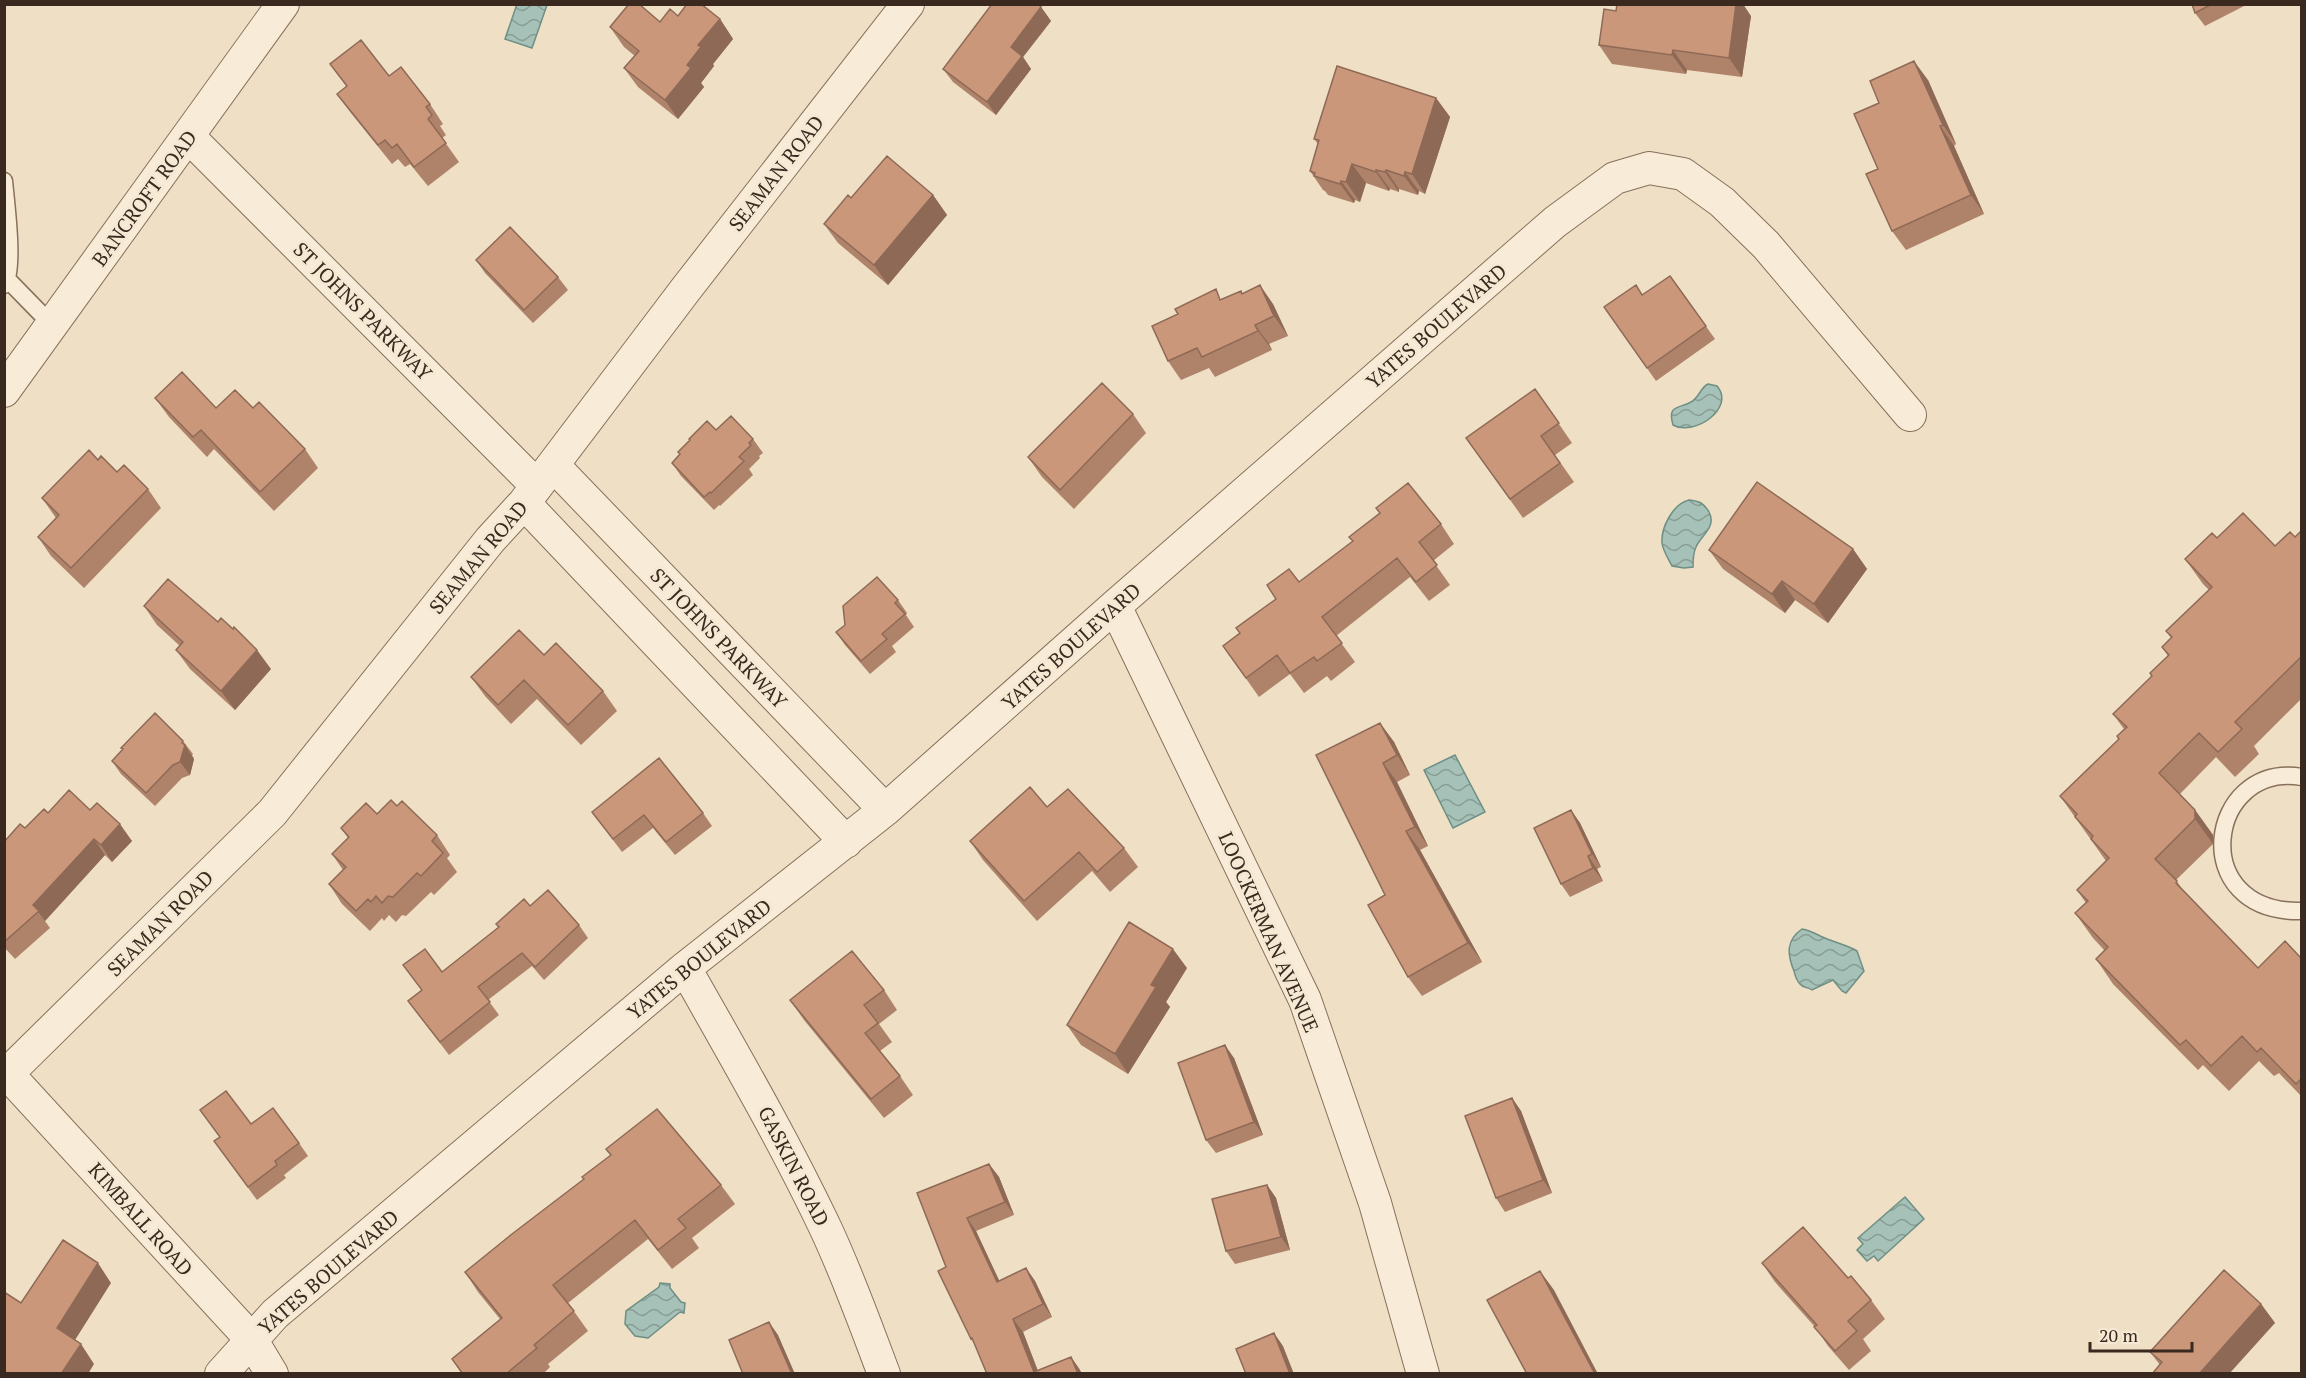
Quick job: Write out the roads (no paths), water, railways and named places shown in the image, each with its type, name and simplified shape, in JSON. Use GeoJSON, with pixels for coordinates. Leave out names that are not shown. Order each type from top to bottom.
{"type":"FeatureCollection","features":[{"type":"Feature","properties":{"kind":"street","name":"BANCROFT ROAD"},"geometry":{"type":"LineString","coordinates":[[4,391],[283,4]]}},
{"type":"Feature","properties":{"kind":"street","name":"SEAMAN ROAD"},"geometry":{"type":"LineString","coordinates":[[6,1072],[272,813],[490,540],[538,485],[686,289],[908,4]]}},
{"type":"Feature","properties":{"kind":"street","name":"ST JOHNS PARKWAY"},"geometry":{"type":"LineString","coordinates":[[188,136],[538,485],[885,810]]}},
{"type":"Feature","properties":{"kind":"street","name":"YATES BOULEVARD"},"geometry":{"type":"LineString","coordinates":[[221,1374],[275,1314],[685,968],[885,810],[1555,222],[1615,178],[1649,168],[1683,174],[1722,202],[1766,245],[1910,415]]}},
{"type":"Feature","properties":{"kind":"street","name":"ST JOHNS PARKWAY"},"geometry":{"type":"LineString","coordinates":[[538,485],[846,842]]}},
{"type":"Feature","properties":{"kind":"street","name":"LOOCKERMAN AVENUE"},"geometry":{"type":"LineString","coordinates":[[1115,606],[1305,1000],[1375,1203],[1423,1374]]}},
{"type":"Feature","properties":{"kind":"street","name":"GASKIN ROAD"},"geometry":{"type":"LineString","coordinates":[[685,968],[766,1111],[824,1226],[856,1300],[884,1374]]}},
{"type":"Feature","properties":{"kind":"street","name":"KIMBALL ROAD"},"geometry":{"type":"LineString","coordinates":[[6,1072],[251,1339],[272,1374]]}},
{"type":"Feature","properties":{"kind":"lane"},"geometry":{"type":"LineString","coordinates":[[4,181],[9,247],[6,282],[52,325]]}},
{"type":"Feature","properties":{"kind":"lane"},"geometry":{"type":"LineString","coordinates":[[2298,772],[2268,778],[2248,789],[2233,806],[2223,826],[2221,849],[2227,871],[2239,891],[2257,904],[2279,911],[2301,911]]}},
{"type":"Feature","properties":{"kind":"water"},"geometry":{"type":"Polygon","coordinates":[[[517,4],[547,5],[532,48],[505,39],[517,4]]]}},
{"type":"Feature","properties":{"kind":"water"},"geometry":{"type":"Polygon","coordinates":[[[1708,384],[1717,386],[1721,394],[1721,403],[1717,411],[1701,424],[1682,428],[1673,425],[1673,410],[1694,400],[1708,384]]]}},
{"type":"Feature","properties":{"kind":"water"},"geometry":{"type":"Polygon","coordinates":[[[1689,500],[1705,506],[1711,522],[1695,549],[1693,567],[1684,568],[1672,566],[1663,549],[1662,537],[1673,511],[1689,500]]]}},
{"type":"Feature","properties":{"kind":"water"},"geometry":{"type":"Polygon","coordinates":[[[1455,755],[1485,812],[1453,828],[1424,770],[1455,755]]]}},
{"type":"Feature","properties":{"kind":"water"},"geometry":{"type":"Polygon","coordinates":[[[1802,929],[1857,951],[1864,971],[1846,993],[1833,980],[1812,990],[1798,981],[1790,959],[1789,948],[1793,938],[1802,929]]]}},
{"type":"Feature","properties":{"kind":"water"},"geometry":{"type":"Polygon","coordinates":[[[1905,1197],[1924,1219],[1878,1261],[1874,1256],[1867,1261],[1857,1250],[1863,1244],[1858,1238],[1905,1197]]]}},
{"type":"Feature","properties":{"kind":"water"},"geometry":{"type":"Polygon","coordinates":[[[660,1283],[670,1284],[670,1288],[681,1302],[685,1303],[684,1313],[680,1312],[648,1338],[635,1336],[625,1324],[626,1311],[659,1287],[660,1283]]]}}]}
